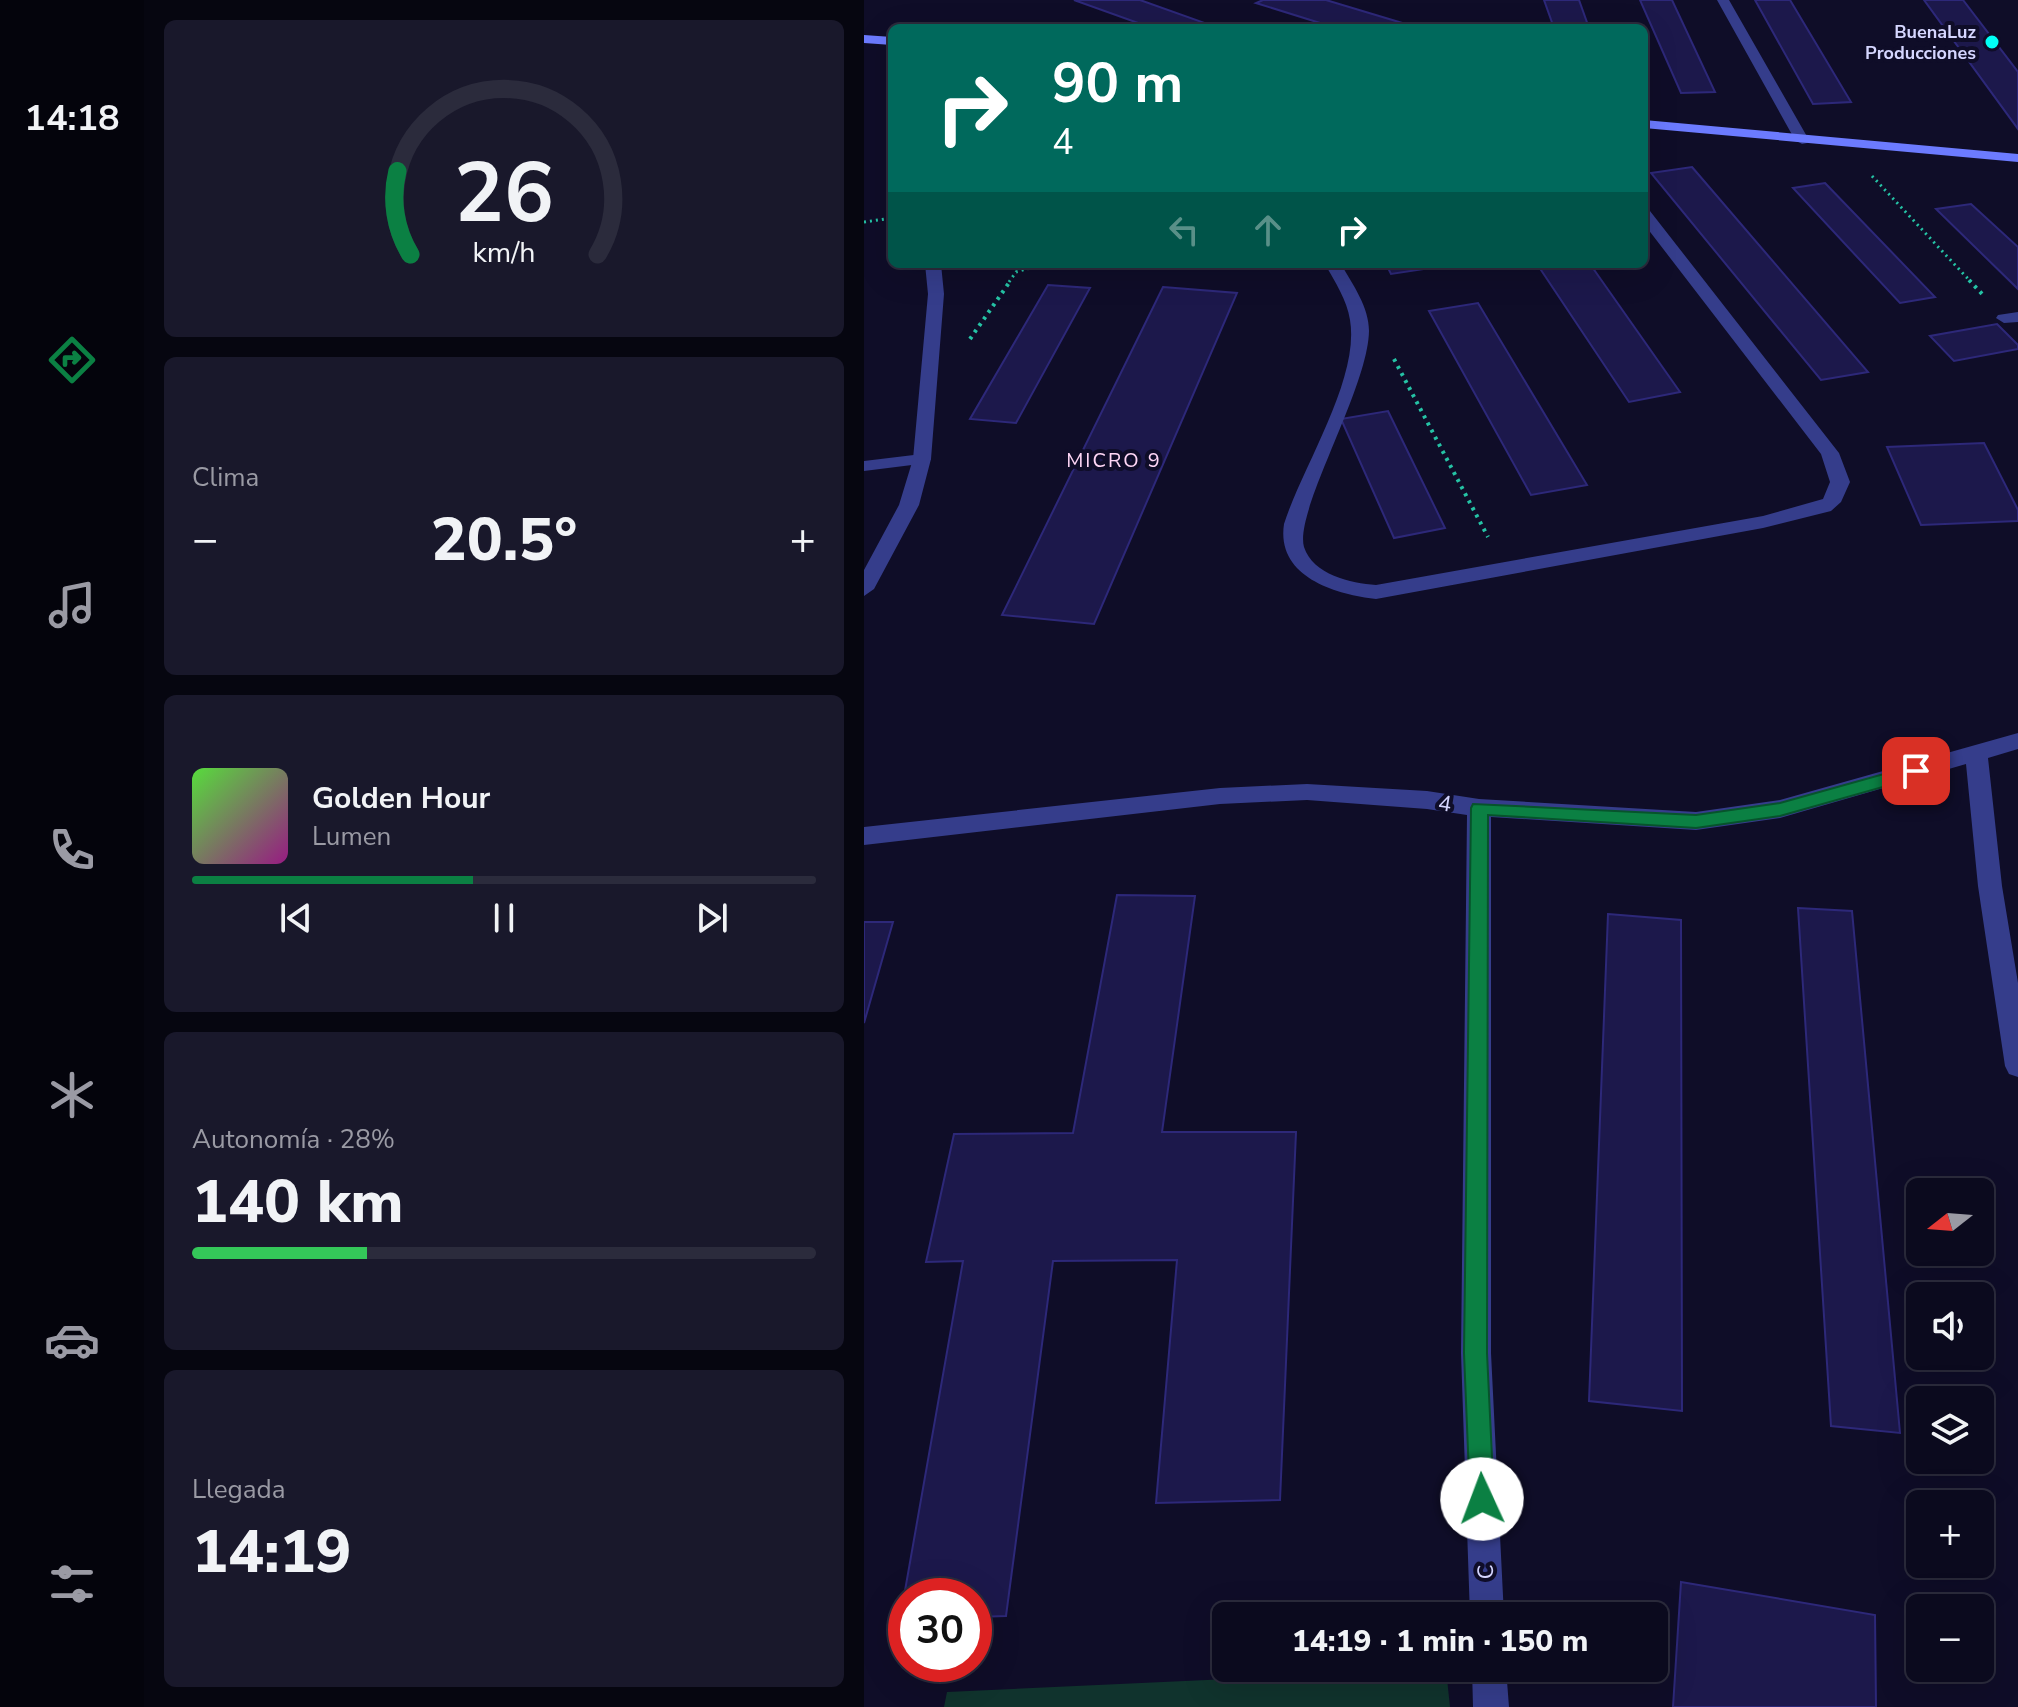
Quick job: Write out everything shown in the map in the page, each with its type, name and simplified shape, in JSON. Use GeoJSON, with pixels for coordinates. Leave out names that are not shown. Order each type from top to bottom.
{"type":"FeatureCollection","features":[{"type":"Feature","properties":{"kind":"street"},"geometry":{"type":"LineString","coordinates":[[1723,0],[1802,140]]}},
{"type":"Feature","properties":{"kind":"street"},"geometry":{"type":"LineString","coordinates":[[864,39],[888,41]]}},
{"type":"Feature","properties":{"kind":"street"},"geometry":{"type":"LineString","coordinates":[[1648,124],[2018,158]]}},
{"type":"Feature","properties":{"kind":"street"},"geometry":{"type":"LineString","coordinates":[[1335,268],[1360,320],[1359,345],[1347,387],[1293,529],[1298,555],[1322,579],[1358,591],[1376,592],[1815,511],[1831,502],[1840,482],[1830,453],[1648,219]]}},
{"type":"Feature","properties":{"kind":"street"},"geometry":{"type":"LineString","coordinates":[[864,589],[909,505],[922,459],[936,294],[933,268]]}},
{"type":"Feature","properties":{"kind":"street","name":"4"},"geometry":{"type":"LineString","coordinates":[[864,836],[1262,792],[1359,794],[1479,808],[1675,822],[1736,818],[1817,800],[2018,741]]}},
{"type":"Feature","properties":{"kind":"street"},"geometry":{"type":"LineString","coordinates":[[1976,753],[1990,886],[2018,1066]]}},
{"type":"Feature","properties":{"kind":"street","name":"C"},"geometry":{"type":"LineString","coordinates":[[1479,808],[1476,1353],[1486,1602]]}},
{"type":"Feature","properties":{"kind":"street"},"geometry":{"type":"LineString","coordinates":[[1490,1682],[1491,1707]]}},
{"type":"Feature","properties":{"kind":"lane"},"geometry":{"type":"LineString","coordinates":[[864,466],[922,459]]}},
{"type":"Feature","properties":{"kind":"path"},"geometry":{"type":"LineString","coordinates":[[1841,144],[2011,317]]}},
{"type":"Feature","properties":{"kind":"path"},"geometry":{"type":"LineString","coordinates":[[864,222],[888,219]]}},
{"type":"Feature","properties":{"kind":"path"},"geometry":{"type":"LineString","coordinates":[[928,398],[1016,272],[1030,268]]}},
{"type":"Feature","properties":{"kind":"path"},"geometry":{"type":"LineString","coordinates":[[1387,347],[1506,570]]}},
{"type":"Feature","properties":{"kind":"green space"},"geometry":{"type":"Polygon","coordinates":[[[1212,1680],[1447,1682],[1450,1707],[944,1707],[947,1692],[1212,1680]]]}},
{"type":"Feature","properties":{"kind":"building"},"geometry":{"type":"Polygon","coordinates":[[[1074,0],[1140,0],[1202,22],[1141,24],[1074,0]]]}},
{"type":"Feature","properties":{"kind":"building"},"geometry":{"type":"Polygon","coordinates":[[[1263,0],[1326,0],[1406,24],[1323,24],[1256,3],[1263,0]]]}},
{"type":"Feature","properties":{"kind":"building"},"geometry":{"type":"Polygon","coordinates":[[[1544,0],[1579,0],[1588,24],[1553,24],[1544,0]]]}},
{"type":"Feature","properties":{"kind":"building"},"geometry":{"type":"Polygon","coordinates":[[[1640,0],[1672,0],[1715,92],[1681,93],[1640,0]]]}},
{"type":"Feature","properties":{"kind":"building"},"geometry":{"type":"Polygon","coordinates":[[[1755,0],[1790,0],[1851,102],[1813,104],[1755,0]]]}},
{"type":"Feature","properties":{"kind":"building"},"geometry":{"type":"Polygon","coordinates":[[[1924,0],[1963,0],[2018,72],[2018,129],[1924,0]]]}},
{"type":"Feature","properties":{"kind":"building"},"geometry":{"type":"Polygon","coordinates":[[[1692,167],[1868,372],[1821,380],[1651,173],[1692,167]]]}},
{"type":"Feature","properties":{"kind":"building"},"geometry":{"type":"Polygon","coordinates":[[[1825,183],[1935,297],[1900,303],[1793,188],[1825,183]]]}},
{"type":"Feature","properties":{"kind":"building"},"geometry":{"type":"Polygon","coordinates":[[[1971,204],[2018,247],[2018,289],[1936,209],[1971,204]]]}},
{"type":"Feature","properties":{"kind":"building"},"geometry":{"type":"Polygon","coordinates":[[[1388,268],[1431,268],[1391,274],[1388,268]]]}},
{"type":"Feature","properties":{"kind":"building"},"geometry":{"type":"Polygon","coordinates":[[[1540,268],[1593,268],[1680,392],[1629,402],[1540,268]]]}},
{"type":"Feature","properties":{"kind":"building"},"geometry":{"type":"Polygon","coordinates":[[[1048,285],[1090,288],[1016,423],[970,419],[1048,285]]]}},
{"type":"Feature","properties":{"kind":"building"},"geometry":{"type":"Polygon","coordinates":[[[1163,287],[1237,293],[1094,624],[1002,615],[1163,287]]]}},
{"type":"Feature","properties":{"kind":"building"},"geometry":{"type":"Polygon","coordinates":[[[1478,303],[1587,485],[1531,495],[1429,311],[1478,303]]]}},
{"type":"Feature","properties":{"kind":"building"},"geometry":{"type":"Polygon","coordinates":[[[1997,324],[2018,345],[2018,349],[1954,361],[1930,336],[1997,324]]]}},
{"type":"Feature","properties":{"kind":"building"},"geometry":{"type":"Polygon","coordinates":[[[1388,411],[1445,528],[1394,538],[1341,419],[1388,411]]]}},
{"type":"Feature","properties":{"kind":"building"},"geometry":{"type":"Polygon","coordinates":[[[1984,443],[2018,510],[2018,521],[1921,525],[1887,447],[1984,443]]]}},
{"type":"Feature","properties":{"kind":"building"},"geometry":{"type":"Polygon","coordinates":[[[1117,895],[1195,896],[1162,1132],[1296,1132],[1280,1500],[1156,1503],[1177,1260],[1053,1261],[1006,1616],[992,1616],[992,1578],[907,1578],[963,1261],[926,1262],[954,1134],[1073,1133],[1117,895]]]}},
{"type":"Feature","properties":{"kind":"building"},"geometry":{"type":"Polygon","coordinates":[[[1798,908],[1852,911],[1900,1433],[1831,1426],[1798,908]]]}},
{"type":"Feature","properties":{"kind":"building"},"geometry":{"type":"Polygon","coordinates":[[[1608,914],[1681,920],[1682,1411],[1589,1401],[1608,914]]]}},
{"type":"Feature","properties":{"kind":"building"},"geometry":{"type":"Polygon","coordinates":[[[864,922],[893,922],[864,1023],[864,922]]]}},
{"type":"Feature","properties":{"kind":"building"},"geometry":{"type":"Polygon","coordinates":[[[1681,1582],[1875,1615],[1876,1707],[1673,1707],[1681,1582]]]}},
{"type":"Feature","properties":{"kind":"place","name":"BuenaLuz Producciones"},"geometry":{"type":"Point","coordinates":[1992,42]}},
{"type":"Feature","properties":{"kind":"district","name":"MICRO 9"},"geometry":{"type":"Point","coordinates":[1114,460]}},
{"type":"Feature","properties":{"kind":"route"},"geometry":{"type":"LineString","coordinates":[[1482,1499],[1476,1353],[1479,808],[1675,822],[1736,818],[1780,809],[1916,771]]}}]}
